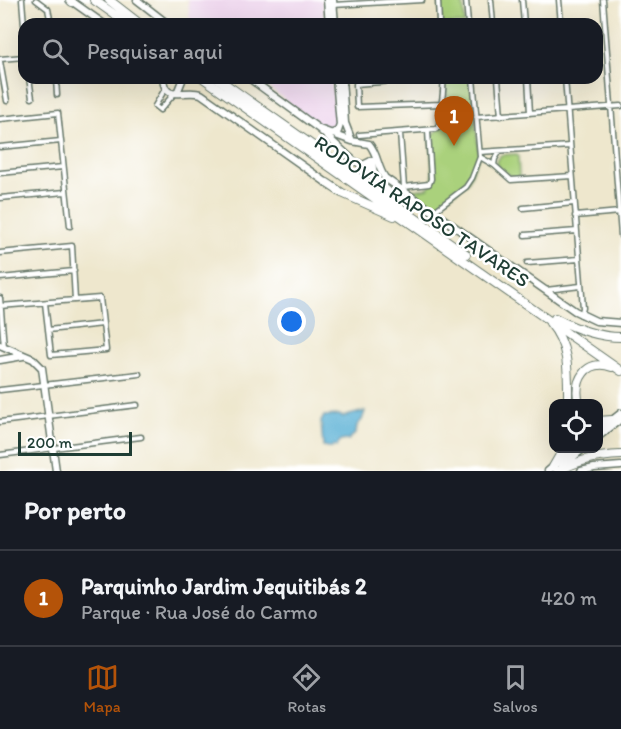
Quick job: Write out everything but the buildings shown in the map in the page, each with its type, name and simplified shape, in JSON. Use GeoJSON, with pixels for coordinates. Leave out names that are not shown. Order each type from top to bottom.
{"type":"FeatureCollection","features":[{"type":"Feature","properties":{"kind":"highway"},"geometry":{"type":"LineString","coordinates":[[94,0],[120,18]]}},
{"type":"Feature","properties":{"kind":"highway"},"geometry":{"type":"LineString","coordinates":[[109,0],[132,18]]}},
{"type":"Feature","properties":{"kind":"highway","name":"RODOVIA RAPOSO TAVARES"},"geometry":{"type":"LineString","coordinates":[[211,84],[312,156],[423,227],[555,318],[620,368]]}},
{"type":"Feature","properties":{"kind":"highway","name":"RODOVIA RAPOSO TAVARES"},"geometry":{"type":"LineString","coordinates":[[225,84],[620,368]]}},
{"type":"Feature","properties":{"kind":"highway"},"geometry":{"type":"LineString","coordinates":[[372,162],[371,170],[374,178],[423,227]]}},
{"type":"Feature","properties":{"kind":"highway"},"geometry":{"type":"LineString","coordinates":[[327,183],[342,194],[423,227]]}},
{"type":"Feature","properties":{"kind":"highway"},"geometry":{"type":"LineString","coordinates":[[539,311],[554,327],[562,341],[567,358],[568,399]]}},
{"type":"Feature","properties":{"kind":"highway"},"geometry":{"type":"LineString","coordinates":[[555,318],[595,334],[621,337]]}},
{"type":"Feature","properties":{"kind":"highway"},"geometry":{"type":"LineString","coordinates":[[579,399],[578,383],[583,372],[588,368],[606,364],[620,368]]}},
{"type":"Feature","properties":{"kind":"highway"},"geometry":{"type":"LineString","coordinates":[[603,421],[612,420]]}},
{"type":"Feature","properties":{"kind":"highway"},"geometry":{"type":"LineString","coordinates":[[554,470],[562,453]]}},
{"type":"Feature","properties":{"kind":"highway"},"geometry":{"type":"LineString","coordinates":[[554,470],[583,459],[621,455]]}},
{"type":"Feature","properties":{"kind":"main road"},"geometry":{"type":"LineString","coordinates":[[136,0],[160,18]]}},
{"type":"Feature","properties":{"kind":"main road"},"geometry":{"type":"LineString","coordinates":[[71,1],[95,18]]}},
{"type":"Feature","properties":{"kind":"main road"},"geometry":{"type":"LineString","coordinates":[[329,18],[330,3]]}},
{"type":"Feature","properties":{"kind":"main road"},"geometry":{"type":"LineString","coordinates":[[330,3],[334,18]]}},
{"type":"Feature","properties":{"kind":"main road"},"geometry":{"type":"LineString","coordinates":[[164,84],[176,93],[201,94],[327,183]]}},
{"type":"Feature","properties":{"kind":"main road"},"geometry":{"type":"LineString","coordinates":[[176,93],[180,84]]}},
{"type":"Feature","properties":{"kind":"main road"},"geometry":{"type":"LineString","coordinates":[[257,84],[319,129],[354,161],[363,165],[372,162],[373,148]]}},
{"type":"Feature","properties":{"kind":"main road"},"geometry":{"type":"LineString","coordinates":[[330,134],[338,131],[340,125],[337,84]]}},
{"type":"Feature","properties":{"kind":"main road"},"geometry":{"type":"LineString","coordinates":[[342,84],[345,123],[352,141]]}},
{"type":"Feature","properties":{"kind":"main road"},"geometry":{"type":"LineString","coordinates":[[319,129],[352,141],[367,143],[373,148],[382,174],[581,315],[596,321],[621,323]]}},
{"type":"Feature","properties":{"kind":"main road"},"geometry":{"type":"LineString","coordinates":[[2,346],[40,364],[42,368],[56,471]]}},
{"type":"Feature","properties":{"kind":"main road"},"geometry":{"type":"LineString","coordinates":[[2,346],[6,354],[2,359]]}},
{"type":"Feature","properties":{"kind":"main road"},"geometry":{"type":"LineString","coordinates":[[2,359],[25,356]]}},
{"type":"Feature","properties":{"kind":"main road"},"geometry":{"type":"LineString","coordinates":[[603,427],[621,413]]}},
{"type":"Feature","properties":{"kind":"main road"},"geometry":{"type":"LineString","coordinates":[[603,433],[621,419]]}},
{"type":"Feature","properties":{"kind":"main road"},"geometry":{"type":"LineString","coordinates":[[554,470],[571,453]]}},
{"type":"Feature","properties":{"kind":"main road"},"geometry":{"type":"LineString","coordinates":[[554,470],[577,453]]}},
{"type":"Feature","properties":{"kind":"main road"},"geometry":{"type":"LineString","coordinates":[[581,471],[621,466]]}},
{"type":"Feature","properties":{"kind":"street"},"geometry":{"type":"LineString","coordinates":[[22,0],[23,18]]}},
{"type":"Feature","properties":{"kind":"street"},"geometry":{"type":"LineString","coordinates":[[36,0],[48,9],[50,18]]}},
{"type":"Feature","properties":{"kind":"street"},"geometry":{"type":"LineString","coordinates":[[330,3],[422,0]]}},
{"type":"Feature","properties":{"kind":"street"},"geometry":{"type":"LineString","coordinates":[[438,0],[439,18]]}},
{"type":"Feature","properties":{"kind":"street"},"geometry":{"type":"LineString","coordinates":[[466,0],[468,18]]}},
{"type":"Feature","properties":{"kind":"street"},"geometry":{"type":"LineString","coordinates":[[491,0],[493,18]]}},
{"type":"Feature","properties":{"kind":"street"},"geometry":{"type":"LineString","coordinates":[[522,0],[524,18]]}},
{"type":"Feature","properties":{"kind":"street"},"geometry":{"type":"LineString","coordinates":[[559,0],[560,18]]}},
{"type":"Feature","properties":{"kind":"street"},"geometry":{"type":"LineString","coordinates":[[603,0],[621,236]]}},
{"type":"Feature","properties":{"kind":"street"},"geometry":{"type":"LineString","coordinates":[[7,101],[0,60],[18,58]]}},
{"type":"Feature","properties":{"kind":"street"},"geometry":{"type":"LineString","coordinates":[[30,84],[32,98]]}},
{"type":"Feature","properties":{"kind":"street"},"geometry":{"type":"LineString","coordinates":[[56,84],[57,95]]}},
{"type":"Feature","properties":{"kind":"street"},"geometry":{"type":"LineString","coordinates":[[164,84],[155,106],[160,110],[176,93]]}},
{"type":"Feature","properties":{"kind":"street"},"geometry":{"type":"LineString","coordinates":[[356,84],[357,107],[442,104]]}},
{"type":"Feature","properties":{"kind":"street"},"geometry":{"type":"LineString","coordinates":[[359,135],[428,131],[439,127],[439,108],[445,94],[444,84]]}},
{"type":"Feature","properties":{"kind":"street"},"geometry":{"type":"LineString","coordinates":[[433,212],[466,187],[472,178],[480,155],[473,84]]}},
{"type":"Feature","properties":{"kind":"street"},"geometry":{"type":"LineString","coordinates":[[498,84],[501,116]]}},
{"type":"Feature","properties":{"kind":"street"},"geometry":{"type":"LineString","coordinates":[[528,84],[530,113]]}},
{"type":"Feature","properties":{"kind":"street"},"geometry":{"type":"LineString","coordinates":[[565,84],[583,308],[581,315]]}},
{"type":"Feature","properties":{"kind":"street"},"geometry":{"type":"LineString","coordinates":[[476,117],[621,106]]}},
{"type":"Feature","properties":{"kind":"street"},"geometry":{"type":"LineString","coordinates":[[0,119],[58,113],[70,226]]}},
{"type":"Feature","properties":{"kind":"street"},"geometry":{"type":"LineString","coordinates":[[400,133],[404,189],[429,184],[428,131]]}},
{"type":"Feature","properties":{"kind":"street"},"geometry":{"type":"LineString","coordinates":[[0,147],[61,141]]}},
{"type":"Feature","properties":{"kind":"street"},"geometry":{"type":"LineString","coordinates":[[480,155],[501,151],[570,146]]}},
{"type":"Feature","properties":{"kind":"street"},"geometry":{"type":"LineString","coordinates":[[494,165],[501,151]]}},
{"type":"Feature","properties":{"kind":"street"},"geometry":{"type":"LineString","coordinates":[[480,155],[511,180],[572,176]]}},
{"type":"Feature","properties":{"kind":"street"},"geometry":{"type":"LineString","coordinates":[[0,173],[63,167]]}},
{"type":"Feature","properties":{"kind":"street"},"geometry":{"type":"LineString","coordinates":[[0,198],[65,192]]}},
{"type":"Feature","properties":{"kind":"street"},"geometry":{"type":"LineString","coordinates":[[522,208],[574,203]]}},
{"type":"Feature","properties":{"kind":"street"},"geometry":{"type":"LineString","coordinates":[[575,216],[620,212]]}},
{"type":"Feature","properties":{"kind":"street"},"geometry":{"type":"LineString","coordinates":[[525,235],[577,231]]}},
{"type":"Feature","properties":{"kind":"street"},"geometry":{"type":"LineString","coordinates":[[0,253],[72,246],[75,300]]}},
{"type":"Feature","properties":{"kind":"street"},"geometry":{"type":"LineString","coordinates":[[527,263],[579,259]]}},
{"type":"Feature","properties":{"kind":"street"},"geometry":{"type":"LineString","coordinates":[[0,278],[74,271]]}},
{"type":"Feature","properties":{"kind":"street"},"geometry":{"type":"LineString","coordinates":[[544,290],[581,286]]}},
{"type":"Feature","properties":{"kind":"street"},"geometry":{"type":"LineString","coordinates":[[0,298],[2,346]]}},
{"type":"Feature","properties":{"kind":"street"},"geometry":{"type":"LineString","coordinates":[[1,306],[100,298],[106,350],[51,356],[45,303]]}},
{"type":"Feature","properties":{"kind":"street"},"geometry":{"type":"LineString","coordinates":[[48,330],[103,324]]}},
{"type":"Feature","properties":{"kind":"street"},"geometry":{"type":"LineString","coordinates":[[0,390],[139,374]]}},
{"type":"Feature","properties":{"kind":"street"},"geometry":{"type":"LineString","coordinates":[[0,422],[137,405]]}},
{"type":"Feature","properties":{"kind":"street"},"geometry":{"type":"LineString","coordinates":[[0,455],[141,437]]}},
{"type":"Feature","properties":{"kind":"shaded area"},"geometry":{"type":"Polygon","coordinates":[[[188,0],[322,0],[324,18],[190,18],[188,0]]]}},
{"type":"Feature","properties":{"kind":"shaded area"},"geometry":{"type":"Polygon","coordinates":[[[264,84],[332,84],[336,123],[325,130],[264,84]]]}},
{"type":"Feature","properties":{"kind":"green space"},"geometry":{"type":"Polygon","coordinates":[[[460,0],[463,3],[464,18],[441,18],[442,2],[460,0]]]}},
{"type":"Feature","properties":{"kind":"green space"},"geometry":{"type":"Polygon","coordinates":[[[446,84],[472,84],[479,156],[468,182],[434,208],[409,191],[428,188],[433,179],[430,137],[442,127],[441,111],[447,97],[446,84]]]}},
{"type":"Feature","properties":{"kind":"green space"},"geometry":{"type":"Polygon","coordinates":[[[516,154],[519,177],[515,179],[497,166],[496,161],[501,155],[516,154]]]}},
{"type":"Feature","properties":{"kind":"water"},"geometry":{"type":"Polygon","coordinates":[[[365,411],[362,420],[357,425],[356,433],[348,440],[340,441],[336,447],[333,445],[332,448],[323,446],[321,422],[324,416],[340,415],[342,417],[365,411]]]}},
{"type":"Feature","properties":{"kind":"place","name":"Parquinho Jardim Jequitibás 2"},"geometry":{"type":"Point","coordinates":[454,146]}}]}
